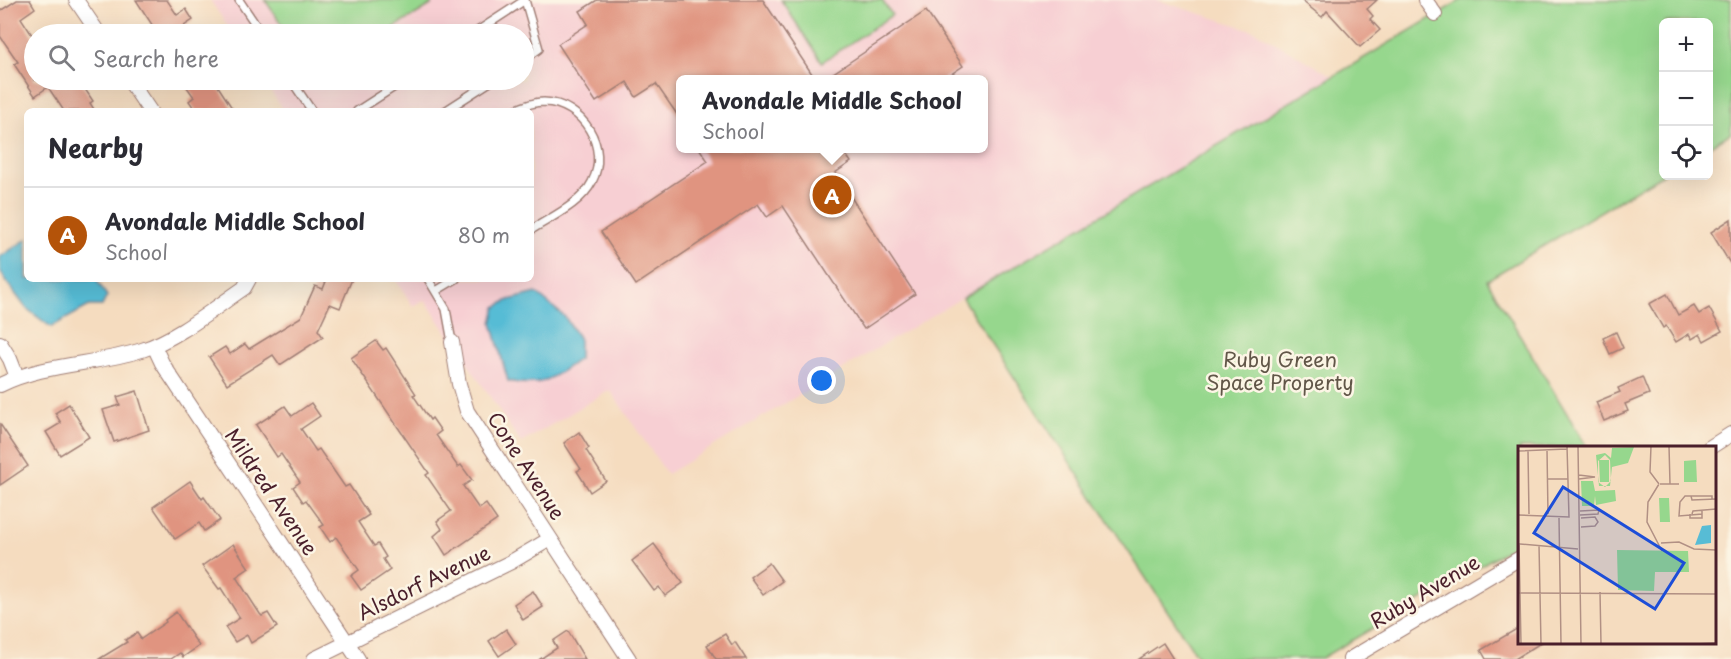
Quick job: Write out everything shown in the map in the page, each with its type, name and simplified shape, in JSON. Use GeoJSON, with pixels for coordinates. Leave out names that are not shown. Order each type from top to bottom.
{"type":"FeatureCollection","features":[{"type":"Feature","properties":{"kind":"street"},"geometry":{"type":"LineString","coordinates":[[76,0],[92,24]]}},
{"type":"Feature","properties":{"kind":"street"},"geometry":{"type":"LineString","coordinates":[[1425,0],[1435,14]]}},
{"type":"Feature","properties":{"kind":"street"},"geometry":{"type":"LineString","coordinates":[[136,90],[148,108]]}},
{"type":"Feature","properties":{"kind":"street"},"geometry":{"type":"LineString","coordinates":[[0,385],[41,370],[137,352],[154,346],[244,288],[247,282]]}},
{"type":"Feature","properties":{"kind":"street","name":"Cone Avenue"},"geometry":{"type":"LineString","coordinates":[[452,342],[459,384],[467,411],[629,659]]}},
{"type":"Feature","properties":{"kind":"street"},"geometry":{"type":"LineString","coordinates":[[0,344],[10,359],[17,377]]}},
{"type":"Feature","properties":{"kind":"street","name":"Mildred Avenue"},"geometry":{"type":"LineString","coordinates":[[154,346],[162,363],[358,659]]}},
{"type":"Feature","properties":{"kind":"street"},"geometry":{"type":"LineString","coordinates":[[1710,446],[1731,434]]}},
{"type":"Feature","properties":{"kind":"street","name":"Alsdorf Avenue"},"geometry":{"type":"LineString","coordinates":[[314,659],[511,562],[550,539]]}},
{"type":"Feature","properties":{"kind":"street","name":"Ruby Avenue"},"geometry":{"type":"LineString","coordinates":[[1350,659],[1518,559]]}},
{"type":"Feature","properties":{"kind":"lane"},"geometry":{"type":"LineString","coordinates":[[239,0],[255,24]]}},
{"type":"Feature","properties":{"kind":"lane"},"geometry":{"type":"LineString","coordinates":[[488,24],[525,0],[532,24]]}},
{"type":"Feature","properties":{"kind":"lane"},"geometry":{"type":"LineString","coordinates":[[534,32],[539,50],[534,53]]}},
{"type":"Feature","properties":{"kind":"lane"},"geometry":{"type":"LineString","coordinates":[[298,90],[310,108]]}},
{"type":"Feature","properties":{"kind":"lane"},"geometry":{"type":"LineString","coordinates":[[362,108],[390,90]]}},
{"type":"Feature","properties":{"kind":"lane"},"geometry":{"type":"LineString","coordinates":[[450,108],[478,90]]}},
{"type":"Feature","properties":{"kind":"lane"},"geometry":{"type":"LineString","coordinates":[[519,108],[528,104],[545,102],[562,106],[577,114],[589,127],[597,145],[598,164],[592,182],[581,197],[534,228]]}},
{"type":"Feature","properties":{"kind":"lane","name":"Cone Avenue"},"geometry":{"type":"LineString","coordinates":[[430,282],[446,309],[452,342]]}},
{"type":"Feature","properties":{"kind":"lane"},"geometry":{"type":"LineString","coordinates":[[436,291],[451,282]]}},
{"type":"Feature","properties":{"kind":"shaded area"},"geometry":{"type":"Polygon","coordinates":[[[210,0],[1157,0],[1255,31],[1333,76],[667,474],[610,390],[521,443],[425,300],[413,306],[397,282],[534,282],[534,108],[282,108],[270,90],[534,90],[534,24],[226,24],[210,0]]]}},
{"type":"Feature","properties":{"kind":"green space"},"geometry":{"type":"Polygon","coordinates":[[[265,0],[433,0],[431,5],[400,24],[281,24],[265,0]]]}},
{"type":"Feature","properties":{"kind":"green space"},"geometry":{"type":"Polygon","coordinates":[[[781,0],[882,0],[892,15],[822,62],[781,0]]]}},
{"type":"Feature","properties":{"kind":"green space","name":"Ruby Green Space Property"},"geometry":{"type":"Polygon","coordinates":[[[1461,0],[1731,0],[1731,133],[1713,144],[1713,18],[1659,18],[1659,176],[1487,280],[1586,446],[1518,446],[1518,544],[1320,659],[1199,659],[962,298],[1461,0]]]}},
{"type":"Feature","properties":{"kind":"water"},"geometry":{"type":"Polygon","coordinates":[[[24,241],[24,282],[98,282],[107,296],[102,306],[89,306],[51,327],[26,308],[5,280],[0,270],[0,257],[24,241]]]}},
{"type":"Feature","properties":{"kind":"water"},"geometry":{"type":"Polygon","coordinates":[[[536,293],[565,317],[579,339],[579,359],[554,376],[538,383],[508,381],[492,323],[496,307],[509,300],[536,293]]]}},
{"type":"Feature","properties":{"kind":"building"},"geometry":{"type":"Polygon","coordinates":[[[17,0],[30,0],[35,8],[21,18],[25,24],[24,79],[14,64],[18,62],[0,36],[0,11],[17,0]]]}},
{"type":"Feature","properties":{"kind":"building"},"geometry":{"type":"Polygon","coordinates":[[[136,0],[167,0],[177,15],[186,9],[193,20],[187,24],[152,24],[136,0]]]}},
{"type":"Feature","properties":{"kind":"building"},"geometry":{"type":"Polygon","coordinates":[[[597,0],[763,0],[813,75],[676,75],[676,113],[656,84],[636,97],[627,82],[596,102],[558,44],[588,24],[580,11],[597,0]]]}},
{"type":"Feature","properties":{"kind":"building"},"geometry":{"type":"Polygon","coordinates":[[[1301,0],[1377,0],[1367,9],[1373,16],[1370,19],[1380,30],[1360,47],[1327,11],[1322,17],[1301,0]]]}},
{"type":"Feature","properties":{"kind":"building"},"geometry":{"type":"Polygon","coordinates":[[[926,11],[963,66],[950,75],[830,75],[926,11]]]}},
{"type":"Feature","properties":{"kind":"building"},"geometry":{"type":"Polygon","coordinates":[[[31,90],[44,90],[35,96],[31,90]]]}},
{"type":"Feature","properties":{"kind":"building"},"geometry":{"type":"Polygon","coordinates":[[[50,90],[86,90],[93,101],[90,103],[93,108],[62,108],[50,90]]]}},
{"type":"Feature","properties":{"kind":"building"},"geometry":{"type":"Polygon","coordinates":[[[189,90],[220,90],[232,108],[194,108],[189,101],[194,97],[189,90]]]}},
{"type":"Feature","properties":{"kind":"building"},"geometry":{"type":"Polygon","coordinates":[[[702,153],[845,153],[851,162],[835,173],[915,294],[864,329],[783,206],[767,217],[758,204],[636,285],[601,232],[708,161],[702,153]]]}},
{"type":"Feature","properties":{"kind":"building"},"geometry":{"type":"Polygon","coordinates":[[[1731,219],[1731,265],[1711,232],[1731,219]]]}},
{"type":"Feature","properties":{"kind":"building"},"geometry":{"type":"Polygon","coordinates":[[[326,282],[351,282],[340,308],[330,304],[318,330],[323,337],[280,365],[273,355],[227,384],[209,357],[225,347],[230,354],[245,344],[249,349],[301,317],[315,286],[323,289],[326,282]]]}},
{"type":"Feature","properties":{"kind":"building"},"geometry":{"type":"Polygon","coordinates":[[[1667,294],[1678,315],[1694,306],[1699,314],[1709,308],[1722,331],[1704,341],[1700,334],[1692,339],[1689,334],[1676,342],[1666,326],[1663,328],[1649,304],[1667,294]]]}},
{"type":"Feature","properties":{"kind":"building"},"geometry":{"type":"Polygon","coordinates":[[[1616,332],[1623,348],[1610,354],[1603,338],[1616,332]]]}},
{"type":"Feature","properties":{"kind":"building"},"geometry":{"type":"Polygon","coordinates":[[[376,341],[383,350],[386,348],[416,394],[413,395],[430,420],[432,418],[441,431],[436,435],[458,467],[461,465],[472,480],[463,486],[479,509],[486,504],[497,520],[446,555],[434,536],[442,529],[437,521],[451,511],[426,475],[429,473],[351,358],[376,341]]]}},
{"type":"Feature","properties":{"kind":"building"},"geometry":{"type":"Polygon","coordinates":[[[1642,377],[1649,394],[1625,404],[1628,411],[1604,421],[1596,402],[1620,392],[1618,388],[1642,377]]]}},
{"type":"Feature","properties":{"kind":"building"},"geometry":{"type":"Polygon","coordinates":[[[137,391],[149,430],[114,442],[103,410],[120,405],[117,397],[137,391]]]}},
{"type":"Feature","properties":{"kind":"building"},"geometry":{"type":"Polygon","coordinates":[[[311,403],[320,416],[301,429],[316,451],[319,449],[345,487],[349,485],[369,515],[358,522],[374,546],[378,544],[386,557],[383,559],[390,570],[361,590],[351,576],[359,570],[336,537],[330,542],[320,527],[324,525],[306,500],[303,502],[293,487],[300,482],[281,454],[277,457],[256,425],[285,406],[292,416],[311,403]]]}},
{"type":"Feature","properties":{"kind":"building"},"geometry":{"type":"Polygon","coordinates":[[[69,404],[89,437],[60,455],[46,432],[61,423],[55,413],[69,404]]]}},
{"type":"Feature","properties":{"kind":"building"},"geometry":{"type":"Polygon","coordinates":[[[0,424],[28,466],[0,485],[0,424]]]}},
{"type":"Feature","properties":{"kind":"building"},"geometry":{"type":"Polygon","coordinates":[[[579,432],[589,448],[586,450],[606,481],[590,492],[577,471],[581,469],[564,443],[579,432]]]}},
{"type":"Feature","properties":{"kind":"building"},"geometry":{"type":"Polygon","coordinates":[[[190,481],[220,520],[204,531],[199,523],[175,539],[153,507],[190,481]]]}},
{"type":"Feature","properties":{"kind":"building"},"geometry":{"type":"Polygon","coordinates":[[[233,544],[249,568],[236,577],[260,614],[262,616],[268,613],[277,627],[251,643],[247,635],[235,642],[225,627],[240,618],[221,588],[219,589],[202,566],[233,544]]]}},
{"type":"Feature","properties":{"kind":"building"},"geometry":{"type":"Polygon","coordinates":[[[654,544],[683,583],[665,596],[659,587],[654,591],[632,561],[654,544]]]}},
{"type":"Feature","properties":{"kind":"building"},"geometry":{"type":"Polygon","coordinates":[[[769,563],[782,581],[763,595],[750,577],[769,563]]]}},
{"type":"Feature","properties":{"kind":"building"},"geometry":{"type":"Polygon","coordinates":[[[533,591],[543,607],[523,620],[514,604],[533,591]]]}},
{"type":"Feature","properties":{"kind":"building"},"geometry":{"type":"Polygon","coordinates":[[[176,612],[199,646],[183,657],[180,653],[171,659],[99,659],[137,633],[141,639],[166,622],[165,620],[176,612]]]}},
{"type":"Feature","properties":{"kind":"building"},"geometry":{"type":"Polygon","coordinates":[[[1518,628],[1518,644],[1539,644],[1515,659],[1486,659],[1481,650],[1518,628]]]}},
{"type":"Feature","properties":{"kind":"building"},"geometry":{"type":"Polygon","coordinates":[[[506,629],[516,644],[499,656],[489,641],[506,629]]]}},
{"type":"Feature","properties":{"kind":"building"},"geometry":{"type":"Polygon","coordinates":[[[568,631],[585,659],[540,659],[557,648],[553,641],[568,631]]]}},
{"type":"Feature","properties":{"kind":"building"},"geometry":{"type":"Polygon","coordinates":[[[725,634],[732,645],[735,642],[746,659],[716,659],[707,645],[725,634]]]}},
{"type":"Feature","properties":{"kind":"building"},"geometry":{"type":"Polygon","coordinates":[[[1163,643],[1173,659],[1139,659],[1163,643]]]}},
{"type":"Feature","properties":{"kind":"place","name":"Avondale Middle School"},"geometry":{"type":"Point","coordinates":[832,195]}}]}
